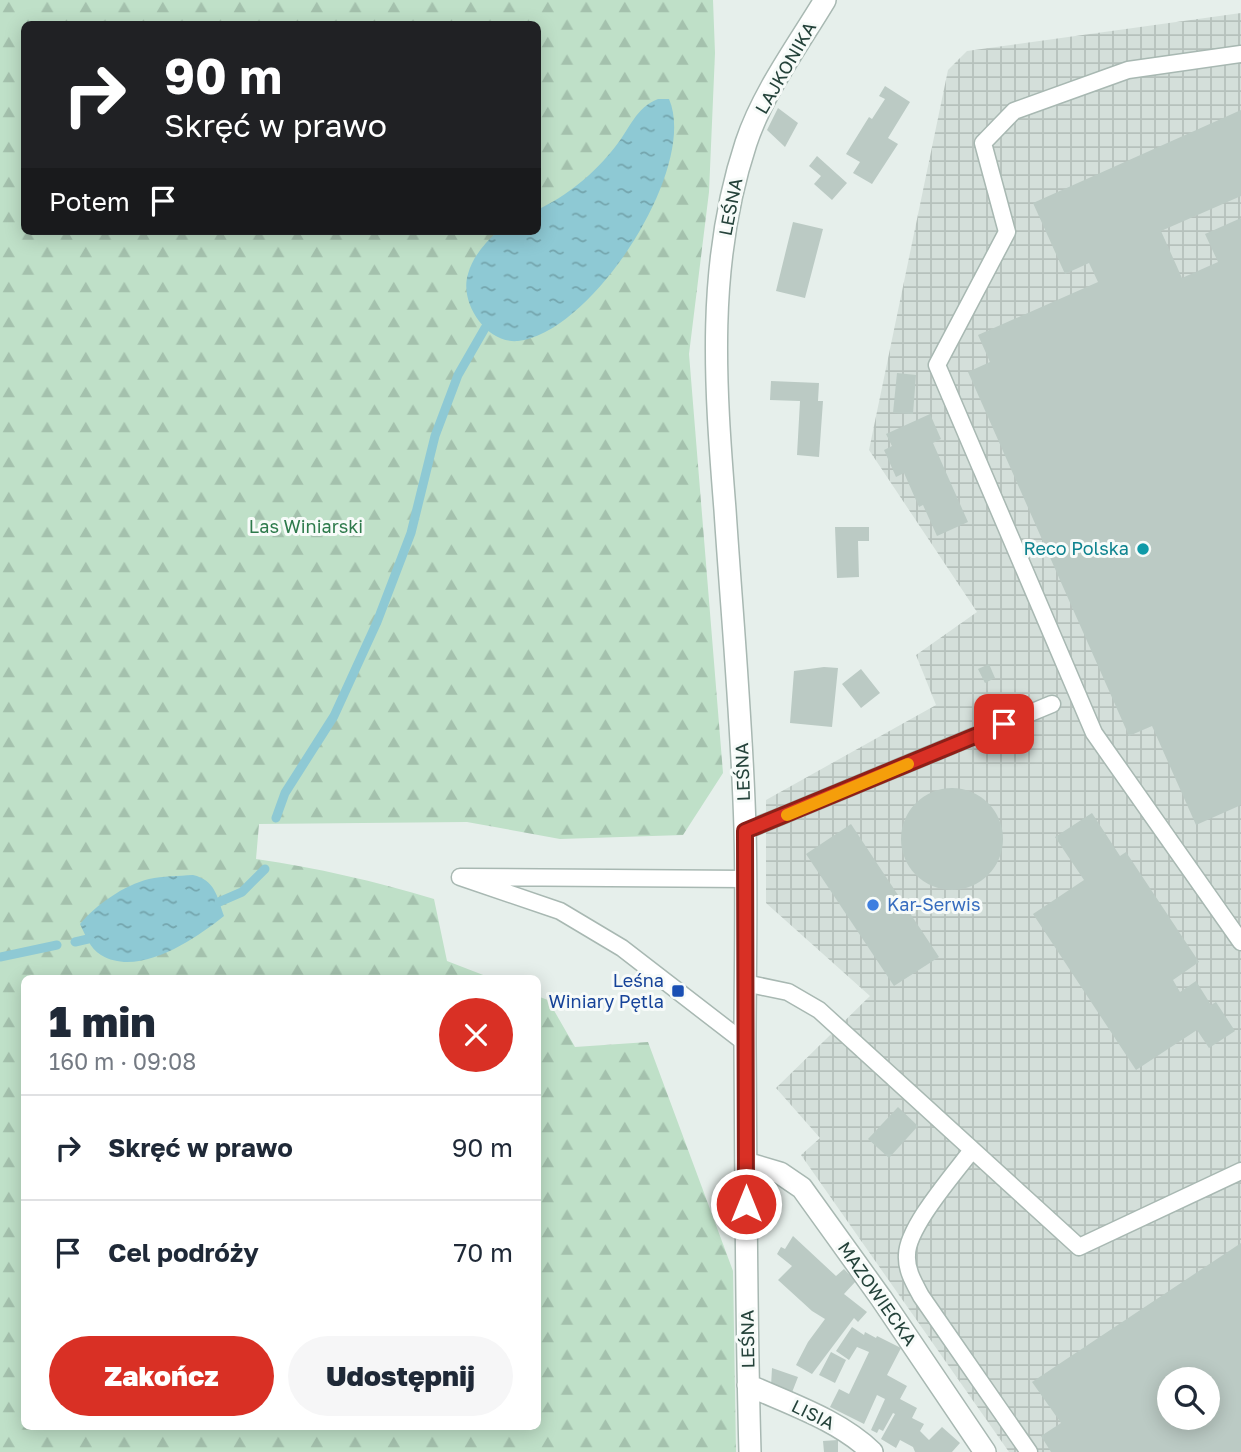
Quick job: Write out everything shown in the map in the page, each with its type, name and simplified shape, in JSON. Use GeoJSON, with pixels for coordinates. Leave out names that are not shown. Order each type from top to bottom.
{"type":"FeatureCollection","features":[{"type":"Feature","properties":{"kind":"street","name":"LAJKONIKA"},"geometry":{"type":"LineString","coordinates":[[748,137],[780,75],[825,0]]}},
{"type":"Feature","properties":{"kind":"street","name":"LEŚNA"},"geometry":{"type":"LineString","coordinates":[[748,137],[737,173],[721,263],[715,355],[745,831],[750,1452]]}},
{"type":"Feature","properties":{"kind":"street","name":"MAZOWIECKA"},"geometry":{"type":"LineString","coordinates":[[746,1163],[780,1173],[802,1188],[881,1298],[985,1452]]}},
{"type":"Feature","properties":{"kind":"street","name":"LISIA"},"geometry":{"type":"LineString","coordinates":[[748,1385],[835,1425],[860,1440],[872,1452]]}},
{"type":"Feature","properties":{"kind":"lane"},"geometry":{"type":"LineString","coordinates":[[1241,54],[1128,70],[1014,111],[983,143],[1007,232],[937,365],[1094,733],[1241,942]]}},
{"type":"Feature","properties":{"kind":"lane"},"geometry":{"type":"LineString","coordinates":[[745,831],[1052,704]]}},
{"type":"Feature","properties":{"kind":"lane"},"geometry":{"type":"LineString","coordinates":[[745,879],[460,877],[560,911],[622,948],[745,1043]]}},
{"type":"Feature","properties":{"kind":"lane"},"geometry":{"type":"LineString","coordinates":[[745,983],[788,992],[819,1010],[1079,1247],[1241,1171]]}},
{"type":"Feature","properties":{"kind":"lane"},"geometry":{"type":"LineString","coordinates":[[972,1150],[916,1227],[906,1254],[908,1268],[921,1296],[1028,1452]]}},
{"type":"Feature","properties":{"kind":"shaded area"},"geometry":{"type":"Polygon","coordinates":[[[1241,13],[1241,1452],[1009,1452],[801,1155],[820,1138],[776,1088],[870,996],[766,903],[766,800],[936,705],[916,655],[977,612],[869,450],[948,70],[967,51],[1241,13]]]}},
{"type":"Feature","properties":{"kind":"green space","name":"Las Winiarski"},"geometry":{"type":"Polygon","coordinates":[[[0,0],[713,0],[715,53],[709,192],[689,354],[723,773],[683,835],[560,839],[467,822],[259,824],[256,859],[346,876],[434,899],[447,961],[483,975],[21,975],[21,1430],[541,1430],[541,997],[548,1000],[575,1047],[648,1042],[733,1271],[736,1452],[0,1452],[0,0]]]}},
{"type":"Feature","properties":{"kind":"water"},"geometry":{"type":"Polygon","coordinates":[[[658,99],[669,99],[674,129],[668,165],[654,204],[632,243],[606,279],[577,310],[547,331],[518,341],[495,336],[478,319],[468,297],[468,274],[476,256],[494,235],[541,235],[541,208],[570,191],[589,175],[615,147],[638,113],[658,99]]]}},
{"type":"Feature","properties":{"kind":"water"},"geometry":{"type":"Polygon","coordinates":[[[193,875],[211,885],[224,916],[198,935],[166,953],[132,962],[116,961],[101,955],[91,945],[80,924],[111,897],[149,879],[193,875]]]}},
{"type":"Feature","properties":{"kind":"building"},"geometry":{"type":"Polygon","coordinates":[[[885,86],[910,102],[888,138],[898,144],[872,184],[853,173],[860,162],[846,154],[869,117],[872,119],[885,99],[879,96],[885,86]]]}},
{"type":"Feature","properties":{"kind":"building"},"geometry":{"type":"Polygon","coordinates":[[[778,108],[798,123],[785,147],[767,130],[778,108]]]}},
{"type":"Feature","properties":{"kind":"building","name":"Reco Polska"},"geometry":{"type":"Polygon","coordinates":[[[1241,110],[1241,196],[1161,231],[1182,278],[1218,262],[1205,234],[1241,218],[1241,805],[1196,825],[1152,726],[1129,736],[968,372],[990,362],[978,335],[1098,282],[1089,263],[1065,274],[1033,203],[1241,110]]]}},
{"type":"Feature","properties":{"kind":"building"},"geometry":{"type":"Polygon","coordinates":[[[817,156],[847,183],[832,200],[814,184],[821,176],[809,166],[817,156]]]}},
{"type":"Feature","properties":{"kind":"building"},"geometry":{"type":"Polygon","coordinates":[[[793,222],[823,229],[805,298],[776,291],[793,222]]]}},
{"type":"Feature","properties":{"kind":"building"},"geometry":{"type":"Polygon","coordinates":[[[897,373],[916,375],[913,414],[893,413],[897,373]]]}},
{"type":"Feature","properties":{"kind":"building"},"geometry":{"type":"Polygon","coordinates":[[[771,381],[819,383],[818,401],[823,401],[819,457],[797,455],[800,401],[770,400],[771,381]]]}},
{"type":"Feature","properties":{"kind":"building"},"geometry":{"type":"Polygon","coordinates":[[[930,414],[941,439],[933,443],[968,522],[937,536],[923,505],[919,507],[904,473],[896,477],[884,450],[892,446],[886,434],[930,414]]]}},
{"type":"Feature","properties":{"kind":"building"},"geometry":{"type":"Polygon","coordinates":[[[835,527],[869,527],[869,541],[858,541],[859,577],[837,578],[835,527]]]}},
{"type":"Feature","properties":{"kind":"building"},"geometry":{"type":"Polygon","coordinates":[[[989,664],[995,678],[985,683],[978,669],[989,664]]]}},
{"type":"Feature","properties":{"kind":"building"},"geometry":{"type":"Polygon","coordinates":[[[838,668],[832,727],[790,723],[794,671],[838,668]]]}},
{"type":"Feature","properties":{"kind":"building"},"geometry":{"type":"Polygon","coordinates":[[[861,669],[880,693],[861,708],[842,684],[861,669]]]}},
{"type":"Feature","properties":{"kind":"building"},"geometry":{"type":"Polygon","coordinates":[[[952,788],[971,792],[988,803],[999,820],[1003,839],[999,858],[988,875],[971,886],[952,890],[933,886],[916,875],[905,858],[901,839],[905,820],[916,803],[933,792],[952,788]]]}},
{"type":"Feature","properties":{"kind":"building"},"geometry":{"type":"Polygon","coordinates":[[[1092,813],[1120,856],[1126,852],[1199,962],[1173,980],[1180,992],[1196,981],[1211,1005],[1216,1002],[1235,1031],[1209,1048],[1197,1030],[1136,1070],[1033,914],[1084,880],[1055,837],[1092,813]]]}},
{"type":"Feature","properties":{"kind":"building","name":"Kar-Serwis"},"geometry":{"type":"Polygon","coordinates":[[[851,824],[939,957],[894,986],[806,854],[851,824]]]}},
{"type":"Feature","properties":{"kind":"building"},"geometry":{"type":"Polygon","coordinates":[[[898,1107],[918,1126],[889,1158],[868,1139],[898,1107]]]}},
{"type":"Feature","properties":{"kind":"building"},"geometry":{"type":"Polygon","coordinates":[[[793,1236],[836,1276],[844,1269],[856,1281],[844,1294],[867,1312],[858,1322],[854,1318],[812,1374],[796,1365],[808,1342],[825,1319],[812,1311],[778,1280],[792,1266],[777,1254],[781,1247],[785,1249],[793,1236]]]}},
{"type":"Feature","properties":{"kind":"building"},"geometry":{"type":"Polygon","coordinates":[[[1241,1243],[1241,1452],[1051,1452],[1041,1436],[1061,1423],[1032,1382],[1241,1243]]]}},
{"type":"Feature","properties":{"kind":"building"},"geometry":{"type":"Polygon","coordinates":[[[852,1327],[864,1335],[865,1332],[876,1338],[877,1336],[901,1348],[887,1375],[907,1386],[900,1399],[917,1408],[912,1418],[924,1424],[920,1431],[929,1440],[942,1427],[960,1443],[952,1452],[915,1452],[913,1447],[900,1440],[896,1448],[881,1439],[895,1414],[893,1413],[883,1431],[879,1429],[877,1433],[871,1430],[885,1399],[877,1395],[864,1424],[830,1407],[839,1389],[849,1394],[869,1352],[857,1347],[849,1360],[836,1351],[852,1327]]]}},
{"type":"Feature","properties":{"kind":"building"},"geometry":{"type":"Polygon","coordinates":[[[831,1352],[846,1360],[835,1383],[819,1375],[831,1352]]]}},
{"type":"Feature","properties":{"kind":"building"},"geometry":{"type":"Polygon","coordinates":[[[772,1368],[798,1377],[791,1395],[771,1386],[772,1368]]]}},
{"type":"Feature","properties":{"kind":"building"},"geometry":{"type":"Polygon","coordinates":[[[838,1440],[838,1452],[824,1452],[823,1441],[838,1440]]]}},
{"type":"Feature","properties":{"kind":"waterway"},"geometry":{"type":"LineString","coordinates":[[276,818],[285,793],[334,716],[377,622],[411,533],[435,436],[458,375],[485,328]]}},
{"type":"Feature","properties":{"kind":"waterway"},"geometry":{"type":"LineString","coordinates":[[219,902],[242,892],[265,869]]}},
{"type":"Feature","properties":{"kind":"waterway"},"geometry":{"type":"LineString","coordinates":[[75,942],[88,939]]}},
{"type":"Feature","properties":{"kind":"waterway"},"geometry":{"type":"LineString","coordinates":[[0,957],[57,945]]}},
{"type":"Feature","properties":{"kind":"slow traffic"},"geometry":{"type":"LineString","coordinates":[[787,815],[908,764]]}},
{"type":"Feature","properties":{"kind":"place","name":"Reco Polska"},"geometry":{"type":"Point","coordinates":[1143,549]}},
{"type":"Feature","properties":{"kind":"place","name":"Kar-Serwis"},"geometry":{"type":"Point","coordinates":[873,905]}},
{"type":"Feature","properties":{"kind":"place","name":"Leśna Winiary Pętla"},"geometry":{"type":"Point","coordinates":[678,991]}},
{"type":"Feature","properties":{"kind":"route"},"geometry":{"type":"LineString","coordinates":[[746,1204],[745,831],[1004,724]]}}]}
